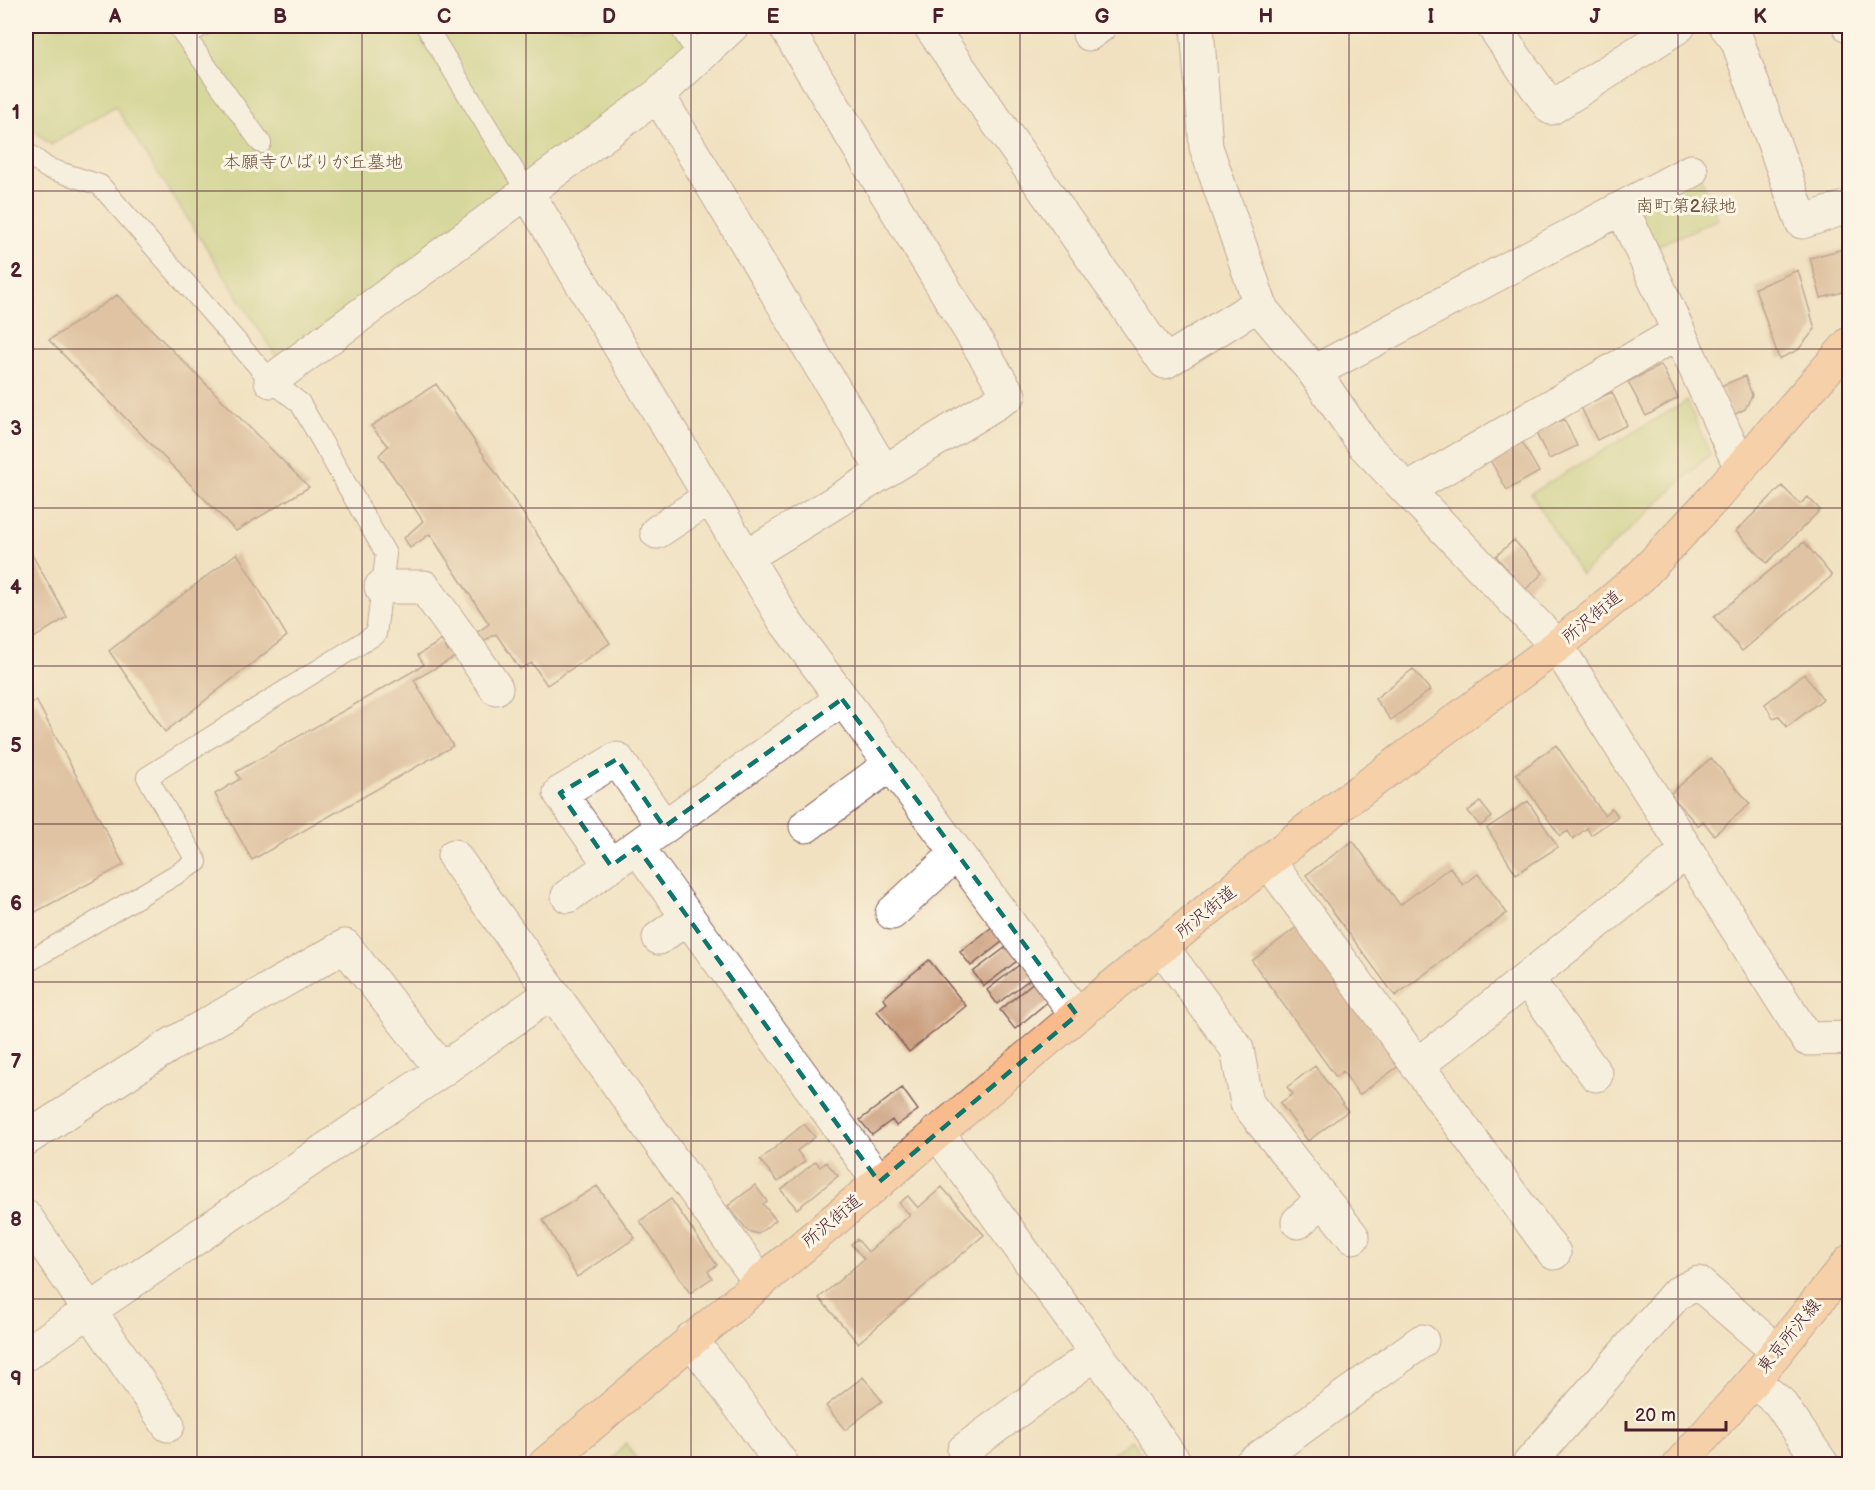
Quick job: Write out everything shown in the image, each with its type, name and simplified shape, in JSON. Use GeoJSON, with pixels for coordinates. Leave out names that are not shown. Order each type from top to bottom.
{"type":"FeatureCollection","features":[{"type":"Feature","properties":{"kind":"main road","name":"所沢街道"},"geometry":{"type":"LineString","coordinates":[[545,1464],[1077,1015],[1312,826],[1557,646],[1640,577],[1850,343]]}},
{"type":"Feature","properties":{"kind":"main road","name":"東京所沢線"},"geometry":{"type":"LineString","coordinates":[[1680,1464],[1753,1381],[1850,1261]]}},
{"type":"Feature","properties":{"kind":"street"},"geometry":{"type":"LineString","coordinates":[[271,381],[658,95],[732,26]]}},
{"type":"Feature","properties":{"kind":"street"},"geometry":{"type":"LineString","coordinates":[[746,557],[1009,395],[785,26]]}},
{"type":"Feature","properties":{"kind":"street"},"geometry":{"type":"LineString","coordinates":[[930,26],[1165,362],[1260,304]]}},
{"type":"Feature","properties":{"kind":"street"},"geometry":{"type":"LineString","coordinates":[[1197,26],[1206,147],[1260,304],[1314,372],[1364,445],[1557,646],[1807,1039],[1850,1038]]}},
{"type":"Feature","properties":{"kind":"street"},"geometry":{"type":"LineString","coordinates":[[1493,26],[1551,108],[1679,26]]}},
{"type":"Feature","properties":{"kind":"street"},"geometry":{"type":"LineString","coordinates":[[1726,26],[1737,40],[1802,222],[1850,206]]}},
{"type":"Feature","properties":{"kind":"street"},"geometry":{"type":"LineString","coordinates":[[658,95],[884,472]]}},
{"type":"Feature","properties":{"kind":"street"},"geometry":{"type":"LineString","coordinates":[[1314,372],[1691,171]]}},
{"type":"Feature","properties":{"kind":"street"},"geometry":{"type":"LineString","coordinates":[[526,192],[784,620],[1077,1015]]}},
{"type":"Feature","properties":{"kind":"street"},"geometry":{"type":"LineString","coordinates":[[1622,208],[1740,468]]}},
{"type":"Feature","properties":{"kind":"street"},"geometry":{"type":"LineString","coordinates":[[1407,490],[1679,332]]}},
{"type":"Feature","properties":{"kind":"street"},"geometry":{"type":"LineString","coordinates":[[657,532],[710,496]]}},
{"type":"Feature","properties":{"kind":"street"},"geometry":{"type":"LineString","coordinates":[[381,587],[424,587],[496,688]]}},
{"type":"Feature","properties":{"kind":"street"},"geometry":{"type":"LineString","coordinates":[[568,896],[842,699]]}},
{"type":"Feature","properties":{"kind":"street"},"geometry":{"type":"LineString","coordinates":[[610,866],[560,793],[617,759],[664,827]]}},
{"type":"Feature","properties":{"kind":"street"},"geometry":{"type":"LineString","coordinates":[[806,826],[891,764]]}},
{"type":"Feature","properties":{"kind":"street"},"geometry":{"type":"LineString","coordinates":[[637,847],[879,1182]]}},
{"type":"Feature","properties":{"kind":"street"},"geometry":{"type":"LineString","coordinates":[[1418,1066],[1687,851]]}},
{"type":"Feature","properties":{"kind":"street"},"geometry":{"type":"LineString","coordinates":[[892,913],[957,853]]}},
{"type":"Feature","properties":{"kind":"street"},"geometry":{"type":"LineString","coordinates":[[454,856],[760,1282]]}},
{"type":"Feature","properties":{"kind":"street"},"geometry":{"type":"LineString","coordinates":[[1269,862],[1554,1253]]}},
{"type":"Feature","properties":{"kind":"street"},"geometry":{"type":"LineString","coordinates":[[659,938],[688,917]]}},
{"type":"Feature","properties":{"kind":"street"},"geometry":{"type":"LineString","coordinates":[[26,1139],[169,1046],[345,946],[442,1070]]}},
{"type":"Feature","properties":{"kind":"street"},"geometry":{"type":"LineString","coordinates":[[1162,947],[1237,1049],[1247,1102],[1353,1237]]}},
{"type":"Feature","properties":{"kind":"street"},"geometry":{"type":"LineString","coordinates":[[1527,979],[1596,1075]]}},
{"type":"Feature","properties":{"kind":"street"},"geometry":{"type":"LineString","coordinates":[[26,1354],[551,993]]}},
{"type":"Feature","properties":{"kind":"street"},"geometry":{"type":"LineString","coordinates":[[937,1132],[1176,1464]]}},
{"type":"Feature","properties":{"kind":"street"},"geometry":{"type":"LineString","coordinates":[[1298,1222],[1323,1199]]}},
{"type":"Feature","properties":{"kind":"street"},"geometry":{"type":"LineString","coordinates":[[26,1217],[168,1425]]}},
{"type":"Feature","properties":{"kind":"street"},"geometry":{"type":"LineString","coordinates":[[1529,1464],[1676,1294],[1698,1283],[1777,1352]]}},
{"type":"Feature","properties":{"kind":"street"},"geometry":{"type":"LineString","coordinates":[[691,1340],[782,1464]]}},
{"type":"Feature","properties":{"kind":"street"},"geometry":{"type":"LineString","coordinates":[[1251,1464],[1422,1341]]}},
{"type":"Feature","properties":{"kind":"street"},"geometry":{"type":"LineString","coordinates":[[964,1450],[1096,1353]]}},
{"type":"Feature","properties":{"kind":"street"},"geometry":{"type":"LineString","coordinates":[[1753,1381],[1779,1402],[1822,1464]]}},
{"type":"Feature","properties":{"kind":"lane"},"geometry":{"type":"LineString","coordinates":[[202,26],[182,31],[261,143]]}},
{"type":"Feature","properties":{"kind":"lane"},"geometry":{"type":"LineString","coordinates":[[426,26],[526,192]]}},
{"type":"Feature","properties":{"kind":"lane"},"geometry":{"type":"LineString","coordinates":[[679,26],[693,47]]}},
{"type":"Feature","properties":{"kind":"lane"},"geometry":{"type":"LineString","coordinates":[[26,152],[47,168],[100,185],[271,381],[300,403],[386,554],[376,634],[147,777],[197,862],[26,963]]}},
{"type":"Feature","properties":{"kind":"highlighted area"},"geometry":{"type":"Polygon","coordinates":[[[842,699],[1077,1015],[879,1182],[637,847],[611,866],[560,793],[617,759],[664,827],[842,699]]]}},
{"type":"Feature","properties":{"kind":"green space","name":"本願寺ひばりが丘墓地"},"geometry":{"type":"Polygon","coordinates":[[[26,26],[716,26],[627,107],[278,359],[115,106],[51,145],[26,124],[26,26]]]}},
{"type":"Feature","properties":{"kind":"green space","name":"南町第2緑地"},"geometry":{"type":"Polygon","coordinates":[[[1698,170],[1718,219],[1645,251],[1626,210],[1698,170]]]}},
{"type":"Feature","properties":{"kind":"green space"},"geometry":{"type":"Polygon","coordinates":[[[1687,401],[1710,454],[1581,575],[1531,493],[1687,401]]]}},
{"type":"Feature","properties":{"kind":"green space"},"geometry":{"type":"Polygon","coordinates":[[[1131,1440],[1148,1464],[1099,1464],[1131,1440]]]}},
{"type":"Feature","properties":{"kind":"green space"},"geometry":{"type":"Polygon","coordinates":[[[625,1443],[641,1464],[609,1464],[625,1443]]]}},
{"type":"Feature","properties":{"kind":"building"},"geometry":{"type":"Polygon","coordinates":[[[1847,248],[1850,290],[1821,298],[1810,258],[1847,248]]]}},
{"type":"Feature","properties":{"kind":"building"},"geometry":{"type":"Polygon","coordinates":[[[1798,270],[1815,329],[1798,350],[1779,359],[1755,288],[1798,270]]]}},
{"type":"Feature","properties":{"kind":"building"},"geometry":{"type":"Polygon","coordinates":[[[117,295],[309,487],[236,531],[49,340],[117,295]]]}},
{"type":"Feature","properties":{"kind":"building"},"geometry":{"type":"Polygon","coordinates":[[[1661,365],[1678,398],[1646,416],[1628,382],[1661,365]]]}},
{"type":"Feature","properties":{"kind":"building"},"geometry":{"type":"Polygon","coordinates":[[[1745,376],[1752,395],[1745,409],[1732,416],[1721,386],[1745,376]]]}},
{"type":"Feature","properties":{"kind":"building"},"geometry":{"type":"Polygon","coordinates":[[[436,384],[610,643],[547,685],[532,663],[520,669],[496,634],[414,680],[453,746],[252,860],[215,794],[240,779],[236,772],[424,665],[418,655],[442,640],[448,652],[489,624],[430,534],[410,548],[404,538],[423,521],[379,455],[388,446],[371,426],[436,384]]]}},
{"type":"Feature","properties":{"kind":"building"},"geometry":{"type":"Polygon","coordinates":[[[1612,392],[1627,425],[1597,440],[1581,407],[1612,392]]]}},
{"type":"Feature","properties":{"kind":"building"},"geometry":{"type":"Polygon","coordinates":[[[1564,419],[1577,446],[1549,459],[1536,433],[1564,419]]]}},
{"type":"Feature","properties":{"kind":"building"},"geometry":{"type":"Polygon","coordinates":[[[1522,442],[1539,472],[1507,490],[1490,460],[1522,442]]]}},
{"type":"Feature","properties":{"kind":"building"},"geometry":{"type":"Polygon","coordinates":[[[1782,486],[1800,504],[1808,497],[1820,510],[1767,563],[1736,531],[1782,486]]]}},
{"type":"Feature","properties":{"kind":"building"},"geometry":{"type":"Polygon","coordinates":[[[1514,540],[1543,573],[1525,590],[1496,556],[1514,540]]]}},
{"type":"Feature","properties":{"kind":"building"},"geometry":{"type":"Polygon","coordinates":[[[1804,542],[1832,576],[1742,651],[1714,617],[1804,542]]]}},
{"type":"Feature","properties":{"kind":"building"},"geometry":{"type":"Polygon","coordinates":[[[26,544],[67,617],[26,643],[26,544]]]}},
{"type":"Feature","properties":{"kind":"building"},"geometry":{"type":"Polygon","coordinates":[[[237,553],[287,636],[165,732],[109,651],[237,553]]]}},
{"type":"Feature","properties":{"kind":"building"},"geometry":{"type":"Polygon","coordinates":[[[1413,669],[1430,690],[1391,720],[1375,699],[1413,669]]]}},
{"type":"Feature","properties":{"kind":"building"},"geometry":{"type":"Polygon","coordinates":[[[1804,674],[1823,699],[1787,727],[1779,716],[1773,718],[1765,704],[1804,674]]]}},
{"type":"Feature","properties":{"kind":"building"},"geometry":{"type":"Polygon","coordinates":[[[36,700],[124,865],[26,917],[26,707],[36,700]]]}},
{"type":"Feature","properties":{"kind":"building"},"geometry":{"type":"Polygon","coordinates":[[[1556,745],[1604,815],[1612,808],[1618,816],[1591,835],[1587,828],[1573,839],[1568,831],[1560,836],[1516,774],[1556,745]]]}},
{"type":"Feature","properties":{"kind":"building"},"geometry":{"type":"Polygon","coordinates":[[[1711,758],[1750,804],[1714,835],[1703,821],[1698,826],[1670,794],[1711,758]]]}},
{"type":"Feature","properties":{"kind":"building"},"geometry":{"type":"Polygon","coordinates":[[[1528,801],[1558,847],[1516,874],[1487,828],[1528,801]]]}},
{"type":"Feature","properties":{"kind":"building"},"geometry":{"type":"Polygon","coordinates":[[[1480,802],[1492,817],[1480,826],[1468,811],[1480,802]]]}},
{"type":"Feature","properties":{"kind":"building"},"geometry":{"type":"Polygon","coordinates":[[[1353,841],[1400,905],[1450,867],[1463,885],[1478,874],[1507,913],[1395,996],[1306,875],[1353,841]]]}},
{"type":"Feature","properties":{"kind":"building"},"geometry":{"type":"Polygon","coordinates":[[[996,924],[1007,938],[971,966],[960,952],[996,924]]]}},
{"type":"Feature","properties":{"kind":"building"},"geometry":{"type":"Polygon","coordinates":[[[1298,926],[1400,1065],[1359,1095],[1343,1071],[1336,1077],[1252,961],[1298,926]]]}},
{"type":"Feature","properties":{"kind":"building"},"geometry":{"type":"Polygon","coordinates":[[[1010,944],[1021,958],[984,986],[973,972],[1010,944]]]}},
{"type":"Feature","properties":{"kind":"building"},"geometry":{"type":"Polygon","coordinates":[[[929,960],[966,1006],[909,1052],[877,1011],[887,1003],[883,998],[929,960]]]}},
{"type":"Feature","properties":{"kind":"building"},"geometry":{"type":"Polygon","coordinates":[[[1023,962],[1034,976],[997,1004],[987,990],[1023,962]]]}},
{"type":"Feature","properties":{"kind":"building"},"geometry":{"type":"Polygon","coordinates":[[[1036,980],[1051,999],[1015,1029],[1000,1010],[1036,980]]]}},
{"type":"Feature","properties":{"kind":"building"},"geometry":{"type":"Polygon","coordinates":[[[1315,1066],[1348,1111],[1308,1141],[1280,1103],[1293,1094],[1287,1087],[1315,1066]]]}},
{"type":"Feature","properties":{"kind":"building"},"geometry":{"type":"Polygon","coordinates":[[[902,1088],[918,1110],[896,1126],[892,1120],[872,1135],[860,1120],[902,1088]]]}},
{"type":"Feature","properties":{"kind":"building"},"geometry":{"type":"Polygon","coordinates":[[[804,1124],[815,1137],[797,1151],[805,1161],[778,1182],[760,1160],[804,1124]]]}},
{"type":"Feature","properties":{"kind":"building"},"geometry":{"type":"Polygon","coordinates":[[[816,1161],[820,1167],[826,1162],[838,1176],[797,1209],[781,1190],[816,1161]]]}},
{"type":"Feature","properties":{"kind":"building"},"geometry":{"type":"Polygon","coordinates":[[[755,1185],[767,1201],[763,1204],[776,1220],[758,1234],[748,1231],[728,1206],[755,1185]]]}},
{"type":"Feature","properties":{"kind":"building"},"geometry":{"type":"Polygon","coordinates":[[[597,1186],[635,1238],[577,1277],[543,1220],[597,1186]]]}},
{"type":"Feature","properties":{"kind":"building"},"geometry":{"type":"Polygon","coordinates":[[[942,1187],[984,1235],[858,1343],[819,1298],[864,1259],[851,1244],[857,1239],[868,1252],[910,1215],[899,1203],[908,1196],[918,1208],[942,1187]]]}},
{"type":"Feature","properties":{"kind":"building"},"geometry":{"type":"Polygon","coordinates":[[[671,1199],[717,1265],[708,1271],[712,1278],[690,1293],[640,1221],[671,1199]]]}},
{"type":"Feature","properties":{"kind":"building"},"geometry":{"type":"Polygon","coordinates":[[[863,1377],[882,1401],[845,1430],[826,1406],[863,1377]]]}}]}
